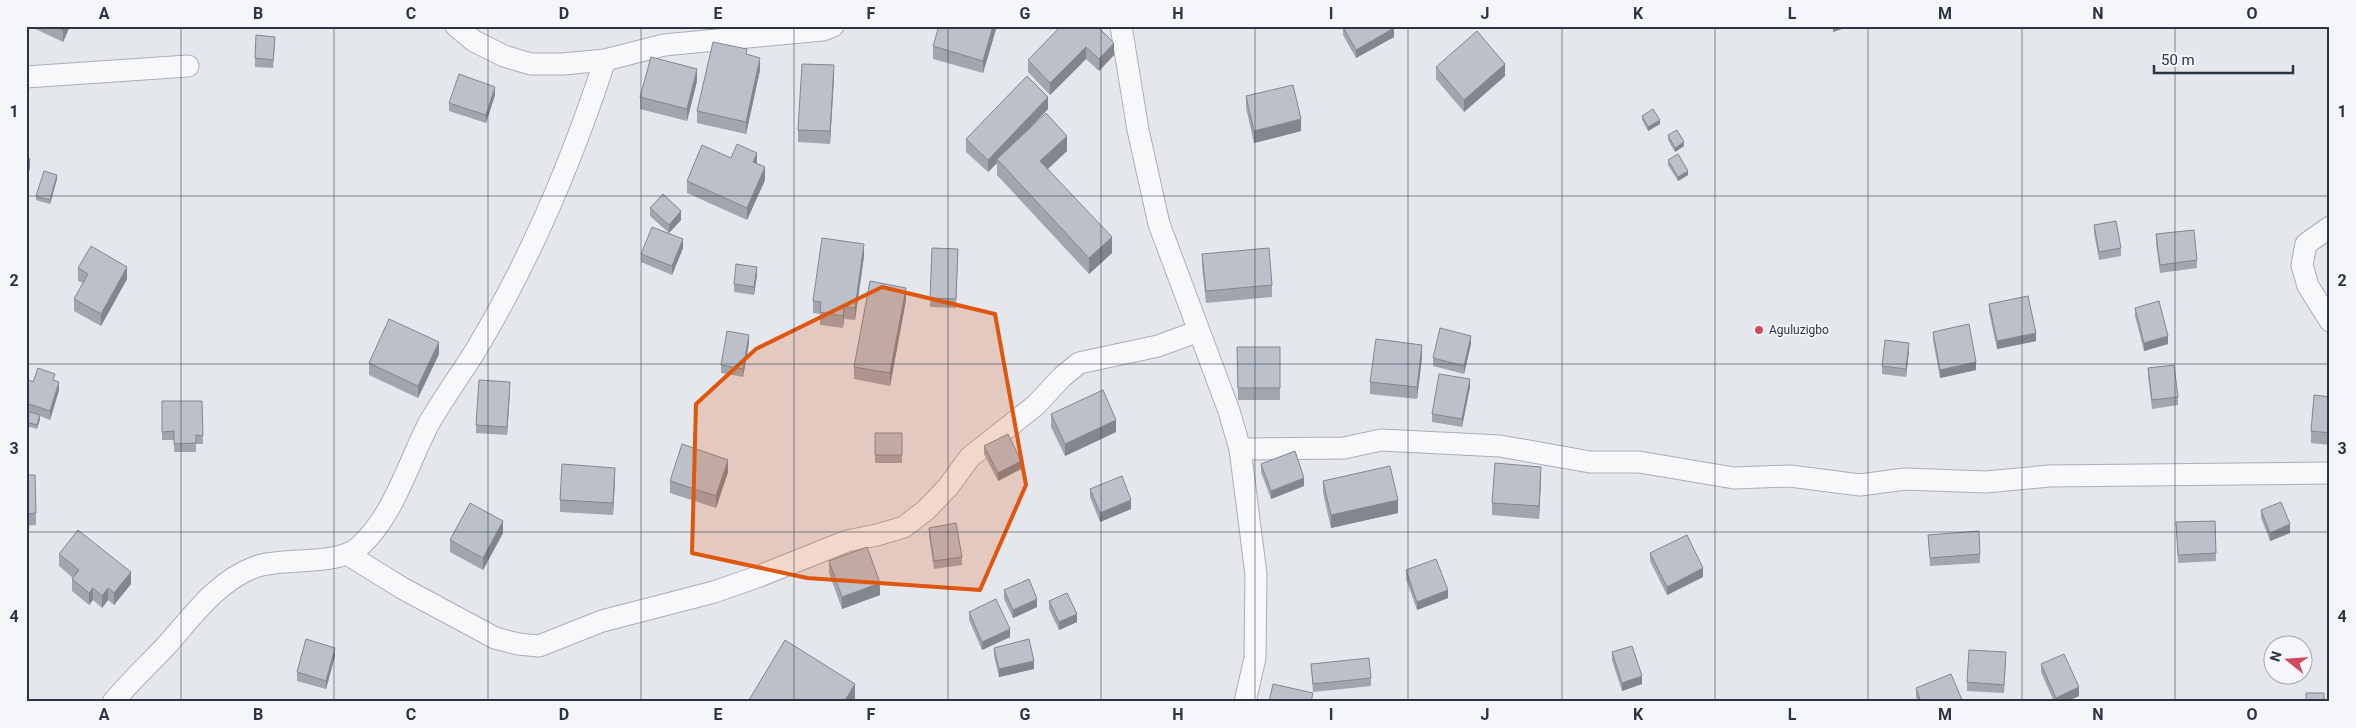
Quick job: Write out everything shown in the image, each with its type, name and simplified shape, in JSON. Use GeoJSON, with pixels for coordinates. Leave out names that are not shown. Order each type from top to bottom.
{"type":"FeatureCollection","features":[{"type":"Feature","properties":{"kind":"street"},"geometry":{"type":"LineString","coordinates":[[456,26],[474,41],[504,56],[530,64],[563,64],[605,60],[664,45],[814,31],[833,26]]}},
{"type":"Feature","properties":{"kind":"street"},"geometry":{"type":"LineString","coordinates":[[1121,26],[1138,130],[1159,224],[1229,411],[1240,449],[1256,574],[1255,658],[1245,702]]}},
{"type":"Feature","properties":{"kind":"street"},"geometry":{"type":"LineString","coordinates":[[113,702],[198,608],[229,581],[253,568],[273,562],[306,561],[346,554],[357,549],[379,523],[407,475],[427,427],[451,385],[474,353],[519,270],[560,184],[589,109],[605,60]]}},
{"type":"Feature","properties":{"kind":"street"},"geometry":{"type":"LineString","coordinates":[[26,76],[188,66]]}},
{"type":"Feature","properties":{"kind":"street"},"geometry":{"type":"LineString","coordinates":[[2330,227],[2306,244],[2302,265],[2308,286],[2330,321]]}},
{"type":"Feature","properties":{"kind":"street"},"geometry":{"type":"LineString","coordinates":[[346,554],[402,588],[495,638],[518,644],[539,646],[602,621],[714,592],[758,577],[847,541],[878,536],[904,527],[926,510],[948,487],[970,457],[1036,404],[1062,377],[1079,363],[1158,346],[1199,331]]}},
{"type":"Feature","properties":{"kind":"street"},"geometry":{"type":"LineString","coordinates":[[1240,449],[1344,448],[1381,440],[1500,446],[1590,462],[1639,462],[1734,478],[1790,476],[1860,485],[1905,479],[1986,482],[2049,476],[2330,473]]}},
{"type":"Feature","properties":{"kind":"highlighted area"},"geometry":{"type":"Polygon","coordinates":[[[882,287],[995,314],[1026,485],[980,590],[807,578],[692,553],[696,404],[756,349],[882,287]]]}},
{"type":"Feature","properties":{"kind":"building"},"geometry":{"type":"Polygon","coordinates":[[[56,26],[65,26],[63,30],[56,26]]]}},
{"type":"Feature","properties":{"kind":"building"},"geometry":{"type":"Polygon","coordinates":[[[939,26],[993,26],[983,61],[933,46],[939,26]]]}},
{"type":"Feature","properties":{"kind":"building"},"geometry":{"type":"Polygon","coordinates":[[[1061,26],[1097,26],[1114,43],[1099,59],[1086,47],[1050,83],[1028,60],[1061,26]]]}},
{"type":"Feature","properties":{"kind":"building"},"geometry":{"type":"Polygon","coordinates":[[[1344,26],[1392,26],[1394,28],[1356,50],[1344,26]]]}},
{"type":"Feature","properties":{"kind":"building"},"geometry":{"type":"Polygon","coordinates":[[[1477,31],[1505,64],[1464,100],[1436,67],[1477,31]]]}},
{"type":"Feature","properties":{"kind":"building"},"geometry":{"type":"Polygon","coordinates":[[[256,35],[275,37],[273,60],[255,58],[256,35]]]}},
{"type":"Feature","properties":{"kind":"building"},"geometry":{"type":"Polygon","coordinates":[[[713,42],[747,49],[746,54],[760,58],[746,122],[697,111],[713,42]]]}},
{"type":"Feature","properties":{"kind":"building"},"geometry":{"type":"Polygon","coordinates":[[[651,57],[697,69],[687,109],[640,97],[651,57]]]}},
{"type":"Feature","properties":{"kind":"building"},"geometry":{"type":"Polygon","coordinates":[[[802,64],[834,65],[830,131],[798,130],[802,64]]]}},
{"type":"Feature","properties":{"kind":"building"},"geometry":{"type":"Polygon","coordinates":[[[459,74],[495,87],[486,115],[449,103],[459,74]]]}},
{"type":"Feature","properties":{"kind":"building"},"geometry":{"type":"Polygon","coordinates":[[[1027,76],[1048,97],[988,160],[966,139],[1027,76]]]}},
{"type":"Feature","properties":{"kind":"building"},"geometry":{"type":"Polygon","coordinates":[[[1293,85],[1301,119],[1254,131],[1246,96],[1293,85]]]}},
{"type":"Feature","properties":{"kind":"building"},"geometry":{"type":"Polygon","coordinates":[[[1653,109],[1660,120],[1648,127],[1642,116],[1653,109]]]}},
{"type":"Feature","properties":{"kind":"building"},"geometry":{"type":"Polygon","coordinates":[[[1046,113],[1067,136],[1040,161],[1112,237],[1089,258],[997,159],[1046,113]]]}},
{"type":"Feature","properties":{"kind":"building"},"geometry":{"type":"Polygon","coordinates":[[[1677,130],[1684,142],[1675,148],[1668,135],[1677,130]]]}},
{"type":"Feature","properties":{"kind":"building"},"geometry":{"type":"Polygon","coordinates":[[[737,144],[757,153],[753,162],[765,167],[747,208],[687,181],[702,145],[731,158],[737,144]]]}},
{"type":"Feature","properties":{"kind":"building"},"geometry":{"type":"Polygon","coordinates":[[[1678,154],[1688,171],[1678,177],[1668,160],[1678,154]]]}},
{"type":"Feature","properties":{"kind":"building"},"geometry":{"type":"Polygon","coordinates":[[[26,158],[30,159],[26,175],[26,158]]]}},
{"type":"Feature","properties":{"kind":"building"},"geometry":{"type":"Polygon","coordinates":[[[44,171],[57,175],[50,200],[36,196],[44,171]]]}},
{"type":"Feature","properties":{"kind":"building"},"geometry":{"type":"Polygon","coordinates":[[[663,194],[681,211],[669,225],[650,208],[663,194]]]}},
{"type":"Feature","properties":{"kind":"building"},"geometry":{"type":"Polygon","coordinates":[[[2116,221],[2121,248],[2099,252],[2094,225],[2116,221]]]}},
{"type":"Feature","properties":{"kind":"building"},"geometry":{"type":"Polygon","coordinates":[[[652,227],[683,239],[672,266],[641,254],[652,227]]]}},
{"type":"Feature","properties":{"kind":"building"},"geometry":{"type":"Polygon","coordinates":[[[2194,230],[2197,260],[2160,265],[2156,234],[2194,230]]]}},
{"type":"Feature","properties":{"kind":"building"},"geometry":{"type":"Polygon","coordinates":[[[822,238],[864,244],[855,308],[844,306],[843,316],[820,312],[821,302],[813,301],[822,238]]]}},
{"type":"Feature","properties":{"kind":"building"},"geometry":{"type":"Polygon","coordinates":[[[91,246],[127,267],[101,314],[74,299],[88,274],[78,268],[91,246]]]}},
{"type":"Feature","properties":{"kind":"building"},"geometry":{"type":"Polygon","coordinates":[[[932,248],[958,249],[956,299],[930,298],[932,248]]]}},
{"type":"Feature","properties":{"kind":"building"},"geometry":{"type":"Polygon","coordinates":[[[1269,248],[1272,285],[1206,291],[1202,254],[1269,248]]]}},
{"type":"Feature","properties":{"kind":"building"},"geometry":{"type":"Polygon","coordinates":[[[736,264],[757,267],[754,287],[734,284],[736,264]]]}},
{"type":"Feature","properties":{"kind":"building"},"geometry":{"type":"Polygon","coordinates":[[[870,281],[906,288],[890,373],[854,367],[870,281]]]}},
{"type":"Feature","properties":{"kind":"building"},"geometry":{"type":"Polygon","coordinates":[[[2028,296],[2036,333],[1997,341],[1989,304],[2028,296]]]}},
{"type":"Feature","properties":{"kind":"building"},"geometry":{"type":"Polygon","coordinates":[[[2159,301],[2168,336],[2144,343],[2135,308],[2159,301]]]}},
{"type":"Feature","properties":{"kind":"building"},"geometry":{"type":"Polygon","coordinates":[[[389,319],[439,342],[418,386],[369,363],[389,319]]]}},
{"type":"Feature","properties":{"kind":"building"},"geometry":{"type":"Polygon","coordinates":[[[1969,324],[1976,362],[1940,370],[1933,332],[1969,324]]]}},
{"type":"Feature","properties":{"kind":"building"},"geometry":{"type":"Polygon","coordinates":[[[1440,328],[1471,336],[1464,366],[1433,358],[1440,328]]]}},
{"type":"Feature","properties":{"kind":"building"},"geometry":{"type":"Polygon","coordinates":[[[727,331],[749,335],[743,369],[721,365],[727,331]]]}},
{"type":"Feature","properties":{"kind":"building"},"geometry":{"type":"Polygon","coordinates":[[[1376,339],[1422,345],[1417,387],[1370,382],[1376,339]]]}},
{"type":"Feature","properties":{"kind":"building"},"geometry":{"type":"Polygon","coordinates":[[[1885,340],[1909,343],[1906,369],[1882,366],[1885,340]]]}},
{"type":"Feature","properties":{"kind":"building"},"geometry":{"type":"Polygon","coordinates":[[[1237,347],[1280,347],[1280,388],[1238,388],[1237,347]]]}},
{"type":"Feature","properties":{"kind":"building"},"geometry":{"type":"Polygon","coordinates":[[[2174,365],[2178,397],[2152,400],[2148,368],[2174,365]]]}},
{"type":"Feature","properties":{"kind":"building"},"geometry":{"type":"Polygon","coordinates":[[[38,368],[55,374],[53,380],[59,382],[50,411],[26,403],[26,379],[33,382],[38,368]]]}},
{"type":"Feature","properties":{"kind":"building"},"geometry":{"type":"Polygon","coordinates":[[[1439,374],[1470,379],[1462,419],[1432,414],[1439,374]]]}},
{"type":"Feature","properties":{"kind":"building"},"geometry":{"type":"Polygon","coordinates":[[[479,380],[510,382],[507,427],[476,425],[479,380]]]}},
{"type":"Feature","properties":{"kind":"building"},"geometry":{"type":"Polygon","coordinates":[[[1103,390],[1116,420],[1065,444],[1051,414],[1103,390]]]}},
{"type":"Feature","properties":{"kind":"building"},"geometry":{"type":"Polygon","coordinates":[[[2314,395],[2330,397],[2330,433],[2311,431],[2314,395]]]}},
{"type":"Feature","properties":{"kind":"building"},"geometry":{"type":"Polygon","coordinates":[[[162,401],[202,401],[203,436],[196,435],[196,443],[174,444],[174,431],[162,432],[162,401]]]}},
{"type":"Feature","properties":{"kind":"building"},"geometry":{"type":"Polygon","coordinates":[[[26,411],[40,415],[37,425],[26,422],[26,411]]]}},
{"type":"Feature","properties":{"kind":"building"},"geometry":{"type":"Polygon","coordinates":[[[875,433],[902,433],[902,455],[875,455],[875,433]]]}},
{"type":"Feature","properties":{"kind":"building"},"geometry":{"type":"Polygon","coordinates":[[[1008,434],[1021,461],[998,473],[984,446],[1008,434]]]}},
{"type":"Feature","properties":{"kind":"building"},"geometry":{"type":"Polygon","coordinates":[[[682,444],[728,460],[716,496],[670,481],[682,444]]]}},
{"type":"Feature","properties":{"kind":"building"},"geometry":{"type":"Polygon","coordinates":[[[1295,451],[1304,478],[1271,491],[1261,464],[1295,451]]]}},
{"type":"Feature","properties":{"kind":"building"},"geometry":{"type":"Polygon","coordinates":[[[1495,463],[1541,467],[1539,506],[1492,503],[1495,463]]]}},
{"type":"Feature","properties":{"kind":"building"},"geometry":{"type":"Polygon","coordinates":[[[562,464],[615,468],[613,503],[560,500],[562,464]]]}},
{"type":"Feature","properties":{"kind":"building"},"geometry":{"type":"Polygon","coordinates":[[[1390,466],[1398,500],[1331,515],[1323,481],[1390,466]]]}},
{"type":"Feature","properties":{"kind":"building"},"geometry":{"type":"Polygon","coordinates":[[[26,475],[35,475],[36,513],[26,514],[26,475]]]}},
{"type":"Feature","properties":{"kind":"building"},"geometry":{"type":"Polygon","coordinates":[[[1122,476],[1131,500],[1100,513],[1090,489],[1122,476]]]}},
{"type":"Feature","properties":{"kind":"building"},"geometry":{"type":"Polygon","coordinates":[[[2281,502],[2290,524],[2270,533],[2261,510],[2281,502]]]}},
{"type":"Feature","properties":{"kind":"building"},"geometry":{"type":"Polygon","coordinates":[[[470,503],[503,521],[483,558],[450,540],[470,503]]]}},
{"type":"Feature","properties":{"kind":"building"},"geometry":{"type":"Polygon","coordinates":[[[2215,521],[2216,553],[2178,555],[2176,522],[2215,521]]]}},
{"type":"Feature","properties":{"kind":"building"},"geometry":{"type":"Polygon","coordinates":[[[956,523],[962,557],[934,561],[929,528],[956,523]]]}},
{"type":"Feature","properties":{"kind":"building"},"geometry":{"type":"Polygon","coordinates":[[[78,530],[131,572],[114,593],[108,588],[102,596],[93,588],[89,593],[72,579],[79,570],[59,554],[78,530]]]}},
{"type":"Feature","properties":{"kind":"building"},"geometry":{"type":"Polygon","coordinates":[[[1979,531],[1980,554],[1930,558],[1928,535],[1979,531]]]}},
{"type":"Feature","properties":{"kind":"building"},"geometry":{"type":"Polygon","coordinates":[[[1687,535],[1703,568],[1667,587],[1650,553],[1687,535]]]}},
{"type":"Feature","properties":{"kind":"building"},"geometry":{"type":"Polygon","coordinates":[[[867,547],[880,583],[842,597],[829,561],[867,547]]]}},
{"type":"Feature","properties":{"kind":"building"},"geometry":{"type":"Polygon","coordinates":[[[1436,559],[1448,590],[1417,602],[1406,570],[1436,559]]]}},
{"type":"Feature","properties":{"kind":"building"},"geometry":{"type":"Polygon","coordinates":[[[1029,579],[1037,599],[1013,610],[1004,590],[1029,579]]]}},
{"type":"Feature","properties":{"kind":"building"},"geometry":{"type":"Polygon","coordinates":[[[1067,593],[1077,614],[1059,622],[1049,601],[1067,593]]]}},
{"type":"Feature","properties":{"kind":"building"},"geometry":{"type":"Polygon","coordinates":[[[996,599],[1010,629],[982,642],[969,612],[996,599]]]}},
{"type":"Feature","properties":{"kind":"building"},"geometry":{"type":"Polygon","coordinates":[[[306,639],[335,648],[326,681],[297,672],[306,639]]]}},
{"type":"Feature","properties":{"kind":"building"},"geometry":{"type":"Polygon","coordinates":[[[1029,639],[1034,661],[999,669],[994,648],[1029,639]]]}},
{"type":"Feature","properties":{"kind":"building"},"geometry":{"type":"Polygon","coordinates":[[[785,640],[855,684],[844,702],[752,702],[749,700],[785,640]]]}},
{"type":"Feature","properties":{"kind":"building"},"geometry":{"type":"Polygon","coordinates":[[[1632,646],[1642,676],[1622,683],[1612,652],[1632,646]]]}},
{"type":"Feature","properties":{"kind":"building"},"geometry":{"type":"Polygon","coordinates":[[[1969,650],[2006,652],[2004,685],[1967,682],[1969,650]]]}},
{"type":"Feature","properties":{"kind":"building"},"geometry":{"type":"Polygon","coordinates":[[[2064,654],[2079,687],[2056,698],[2041,664],[2064,654]]]}},
{"type":"Feature","properties":{"kind":"building"},"geometry":{"type":"Polygon","coordinates":[[[1369,658],[1371,678],[1313,684],[1311,664],[1369,658]]]}},
{"type":"Feature","properties":{"kind":"building"},"geometry":{"type":"Polygon","coordinates":[[[1951,674],[1963,702],[1921,702],[1916,688],[1951,674]]]}},
{"type":"Feature","properties":{"kind":"building"},"geometry":{"type":"Polygon","coordinates":[[[1273,684],[1313,693],[1311,702],[1269,702],[1273,684]]]}},
{"type":"Feature","properties":{"kind":"building"},"geometry":{"type":"Polygon","coordinates":[[[2306,693],[2324,693],[2324,702],[2306,702],[2306,693]]]}},
{"type":"Feature","properties":{"kind":"place","name":"Aguluzigbo"},"geometry":{"type":"Point","coordinates":[1759,330]}}]}
